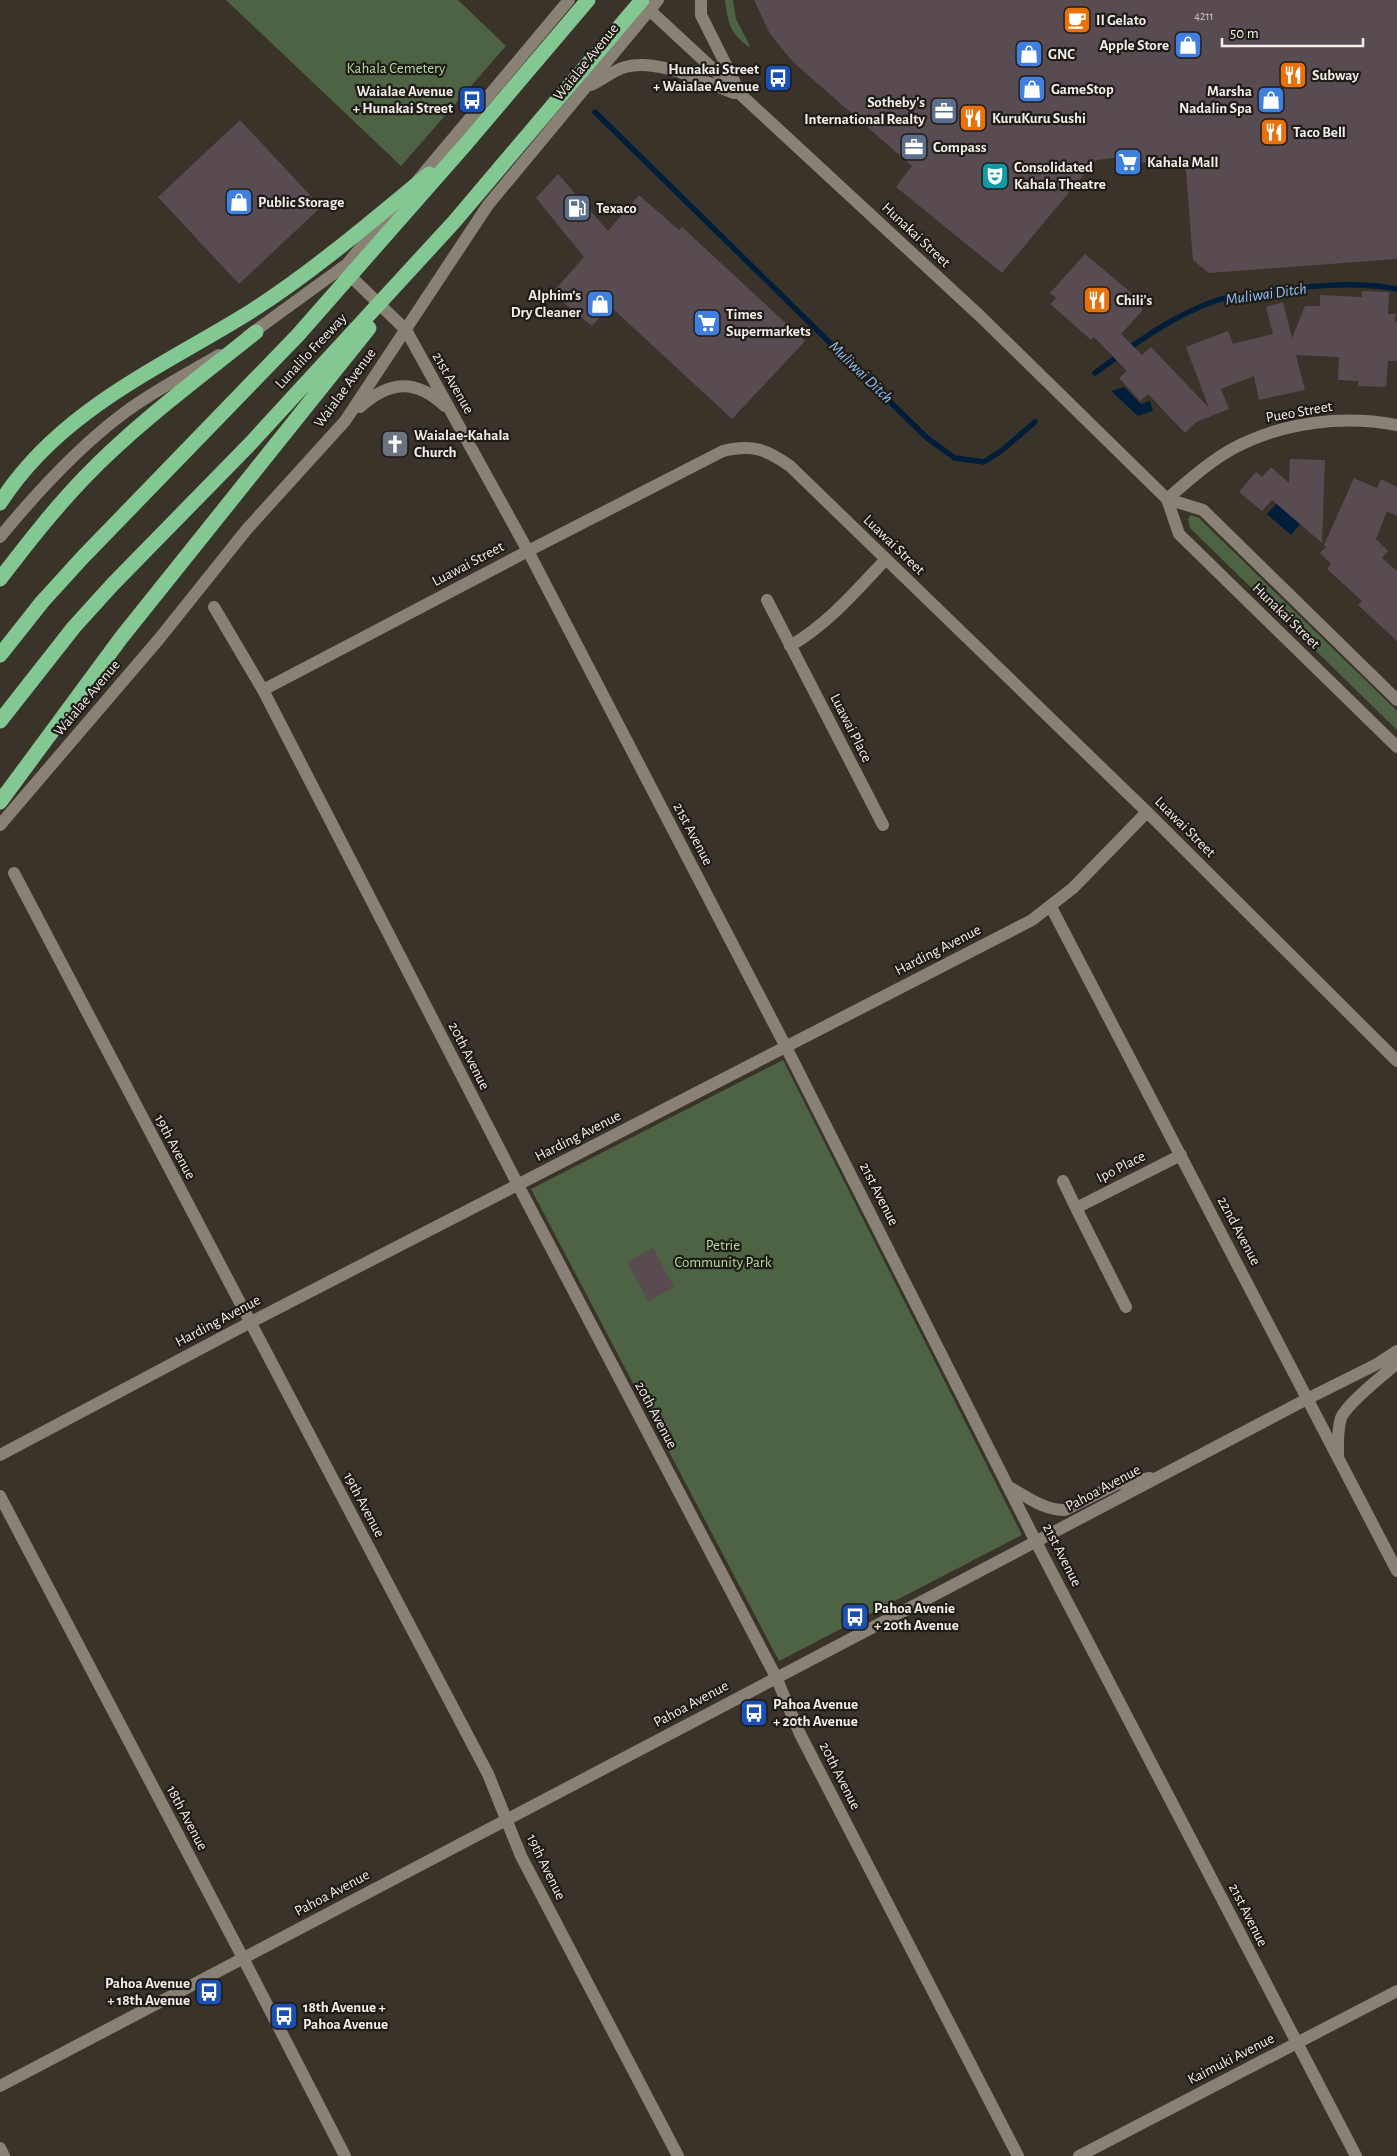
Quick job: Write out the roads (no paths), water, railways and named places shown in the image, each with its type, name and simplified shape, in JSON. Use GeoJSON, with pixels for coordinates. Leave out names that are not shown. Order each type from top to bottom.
{"type":"FeatureCollection","features":[{"type":"Feature","properties":{"kind":"highway","name":"Lunalilo Freeway"},"geometry":{"type":"LineString","coordinates":[[0,654],[42,602],[83,557],[298,334],[464,146],[588,0]]}},
{"type":"Feature","properties":{"kind":"highway","name":"Lunalilo Freeway"},"geometry":{"type":"LineString","coordinates":[[0,721],[74,627],[113,584],[250,444],[454,222],[647,2]]}},
{"type":"Feature","properties":{"kind":"highway"},"geometry":{"type":"LineString","coordinates":[[0,503],[24,470],[60,432],[128,382],[253,310],[329,256],[464,146]]}},
{"type":"Feature","properties":{"kind":"highway"},"geometry":{"type":"LineString","coordinates":[[0,802],[121,638],[454,222]]}},
{"type":"Feature","properties":{"kind":"highway"},"geometry":{"type":"LineString","coordinates":[[0,579],[39,528],[86,476],[149,418],[256,332]]}},
{"type":"Feature","properties":{"kind":"street"},"geometry":{"type":"LineString","coordinates":[[0,537],[32,499],[69,460],[124,413],[256,332],[347,264],[569,0]]}},
{"type":"Feature","properties":{"kind":"street"},"geometry":{"type":"LineString","coordinates":[[701,0],[701,15],[741,96]]}},
{"type":"Feature","properties":{"kind":"street","name":"Hunakai Street"},"geometry":{"type":"LineString","coordinates":[[647,2],[741,96],[980,316],[1167,498],[1203,510],[1397,700]]}},
{"type":"Feature","properties":{"kind":"street","name":"Waialae Avenue"},"geometry":{"type":"LineString","coordinates":[[0,825],[159,639],[247,529],[345,421],[488,205],[585,89],[647,2]]}},
{"type":"Feature","properties":{"kind":"street"},"geometry":{"type":"LineString","coordinates":[[585,89],[623,68],[640,65],[670,69],[741,96]]}},
{"type":"Feature","properties":{"kind":"street","name":"21st Avenue"},"geometry":{"type":"LineString","coordinates":[[342,268],[406,330],[528,551],[786,1047],[1036,1542],[1356,2156]]}},
{"type":"Feature","properties":{"kind":"street"},"geometry":{"type":"LineString","coordinates":[[345,421],[375,394],[391,387],[408,386],[423,391],[440,401],[451,411]]}},
{"type":"Feature","properties":{"kind":"street","name":"Pueo Street"},"geometry":{"type":"LineString","coordinates":[[1167,498],[1232,449],[1258,436],[1281,429],[1349,420],[1397,425]]}},
{"type":"Feature","properties":{"kind":"street","name":"Luawai Street"},"geometry":{"type":"LineString","coordinates":[[263,690],[709,457],[738,448],[753,447],[766,451],[790,466],[1147,812],[1397,1061]]}},
{"type":"Feature","properties":{"kind":"street","name":"Hunakai Street"},"geometry":{"type":"LineString","coordinates":[[1167,498],[1178,534],[1397,747]]}},
{"type":"Feature","properties":{"kind":"street"},"geometry":{"type":"LineString","coordinates":[[790,646],[810,635],[826,621],[886,559]]}},
{"type":"Feature","properties":{"kind":"street","name":"Luawai Place"},"geometry":{"type":"LineString","coordinates":[[767,600],[883,825]]}},
{"type":"Feature","properties":{"kind":"street","name":"20th Avenue"},"geometry":{"type":"LineString","coordinates":[[214,607],[263,690],[518,1185],[776,1677],[800,1734],[1018,2156]]}},
{"type":"Feature","properties":{"kind":"street","name":"Harding Avenue"},"geometry":{"type":"LineString","coordinates":[[0,1455],[249,1323],[1032,920],[1073,888],[1147,812]]}},
{"type":"Feature","properties":{"kind":"street","name":"19th Avenue"},"geometry":{"type":"LineString","coordinates":[[14,873],[249,1323],[488,1774],[521,1856],[678,2156]]}},
{"type":"Feature","properties":{"kind":"street","name":"22nd Avenue"},"geometry":{"type":"LineString","coordinates":[[1051,907],[1397,1571]]}},
{"type":"Feature","properties":{"kind":"street","name":"Ipo Place"},"geometry":{"type":"LineString","coordinates":[[1076,1208],[1181,1155]]}},
{"type":"Feature","properties":{"kind":"street"},"geometry":{"type":"LineString","coordinates":[[1063,1181],[1126,1307]]}},
{"type":"Feature","properties":{"kind":"street","name":"Pahoa Avenue"},"geometry":{"type":"LineString","coordinates":[[0,2086],[1308,1398],[1377,1364],[1397,1351]]}},
{"type":"Feature","properties":{"kind":"street"},"geometry":{"type":"LineString","coordinates":[[1338,1457],[1338,1432],[1342,1416],[1354,1401],[1397,1363]]}},
{"type":"Feature","properties":{"kind":"street"},"geometry":{"type":"LineString","coordinates":[[1009,1488],[1040,1505],[1056,1510],[1065,1510],[1117,1484],[1163,1475]]}},
{"type":"Feature","properties":{"kind":"street","name":"18th Avenue"},"geometry":{"type":"LineString","coordinates":[[0,1496],[345,2156]]}},
{"type":"Feature","properties":{"kind":"street","name":"Kaimuki Avenue"},"geometry":{"type":"LineString","coordinates":[[1079,2156],[1397,1992]]}},
{"type":"Feature","properties":{"kind":"street"},"geometry":{"type":"LineString","coordinates":[[0,2148],[4,2156]]}},
{"type":"Feature","properties":{"kind":"water"},"geometry":{"type":"Polygon","coordinates":[[[1124,387],[1141,404],[1150,401],[1153,411],[1138,416],[1111,391],[1124,387]]]}},
{"type":"Feature","properties":{"kind":"water"},"geometry":{"type":"Polygon","coordinates":[[[1277,503],[1301,523],[1291,535],[1267,514],[1277,503]]]}},
{"type":"Feature","properties":{"kind":"waterway","name":"Muliwai Ditch"},"geometry":{"type":"LineString","coordinates":[[595,112],[927,438],[955,458],[984,462],[1001,451],[1035,422]]}},
{"type":"Feature","properties":{"kind":"waterway","name":"Muliwai Ditch"},"geometry":{"type":"LineString","coordinates":[[1095,373],[1167,323],[1199,307],[1219,300],[1285,289],[1323,286],[1361,285],[1397,289]]}},
{"type":"Feature","properties":{"kind":"place","name":"Il Gelato"},"geometry":{"type":"Point","coordinates":[1077,20]}},
{"type":"Feature","properties":{"kind":"place","name":"Apple Store"},"geometry":{"type":"Point","coordinates":[1188,45]}},
{"type":"Feature","properties":{"kind":"place","name":"GNC"},"geometry":{"type":"Point","coordinates":[1029,54]}},
{"type":"Feature","properties":{"kind":"place","name":"Subway"},"geometry":{"type":"Point","coordinates":[1293,75]}},
{"type":"Feature","properties":{"kind":"place","name":"Hunakai Street + Waialae Avenue"},"geometry":{"type":"Point","coordinates":[778,78]}},
{"type":"Feature","properties":{"kind":"place","name":"GameStop"},"geometry":{"type":"Point","coordinates":[1032,89]}},
{"type":"Feature","properties":{"kind":"place","name":"Waialae Avenue + Hunakai Street"},"geometry":{"type":"Point","coordinates":[472,100]}},
{"type":"Feature","properties":{"kind":"place","name":"Marsha Nadalin Spa"},"geometry":{"type":"Point","coordinates":[1271,100]}},
{"type":"Feature","properties":{"kind":"place","name":"Sotheby's International Realty"},"geometry":{"type":"Point","coordinates":[944,111]}},
{"type":"Feature","properties":{"kind":"place","name":"KuruKuru Sushi"},"geometry":{"type":"Point","coordinates":[973,118]}},
{"type":"Feature","properties":{"kind":"place","name":"Taco Bell"},"geometry":{"type":"Point","coordinates":[1274,132]}},
{"type":"Feature","properties":{"kind":"place","name":"Compass"},"geometry":{"type":"Point","coordinates":[914,147]}},
{"type":"Feature","properties":{"kind":"place","name":"Kahala Mall"},"geometry":{"type":"Point","coordinates":[1128,162]}},
{"type":"Feature","properties":{"kind":"place","name":"Consolidated Kahala Theatre"},"geometry":{"type":"Point","coordinates":[995,176]}},
{"type":"Feature","properties":{"kind":"place","name":"Public Storage"},"geometry":{"type":"Point","coordinates":[239,202]}},
{"type":"Feature","properties":{"kind":"place","name":"Texaco"},"geometry":{"type":"Point","coordinates":[577,208]}},
{"type":"Feature","properties":{"kind":"place","name":"Chili's"},"geometry":{"type":"Point","coordinates":[1097,300]}},
{"type":"Feature","properties":{"kind":"place","name":"Alphim’s Dry Cleaner"},"geometry":{"type":"Point","coordinates":[600,304]}},
{"type":"Feature","properties":{"kind":"place","name":"Times Supermarkets"},"geometry":{"type":"Point","coordinates":[707,323]}},
{"type":"Feature","properties":{"kind":"place","name":"Waialae-Kahala Church"},"geometry":{"type":"Point","coordinates":[395,444]}},
{"type":"Feature","properties":{"kind":"place","name":"Pahoa Avenie + 20th Avenue"},"geometry":{"type":"Point","coordinates":[855,1617]}},
{"type":"Feature","properties":{"kind":"place","name":"Pahoa Avenue + 20th Avenue"},"geometry":{"type":"Point","coordinates":[754,1713]}},
{"type":"Feature","properties":{"kind":"place","name":"Pahoa Avenue + 18th Avenue"},"geometry":{"type":"Point","coordinates":[209,1992]}},
{"type":"Feature","properties":{"kind":"place","name":"18th Avenue + Pahoa Avenue"},"geometry":{"type":"Point","coordinates":[284,2016]}},
{"type":"Feature","properties":{"kind":"park label","name":"Kahala Cemetery"},"geometry":{"type":"Point","coordinates":[396,68]}},
{"type":"Feature","properties":{"kind":"park label","name":"Petrie Community Park"},"geometry":{"type":"Point","coordinates":[723,1254]}}]}
